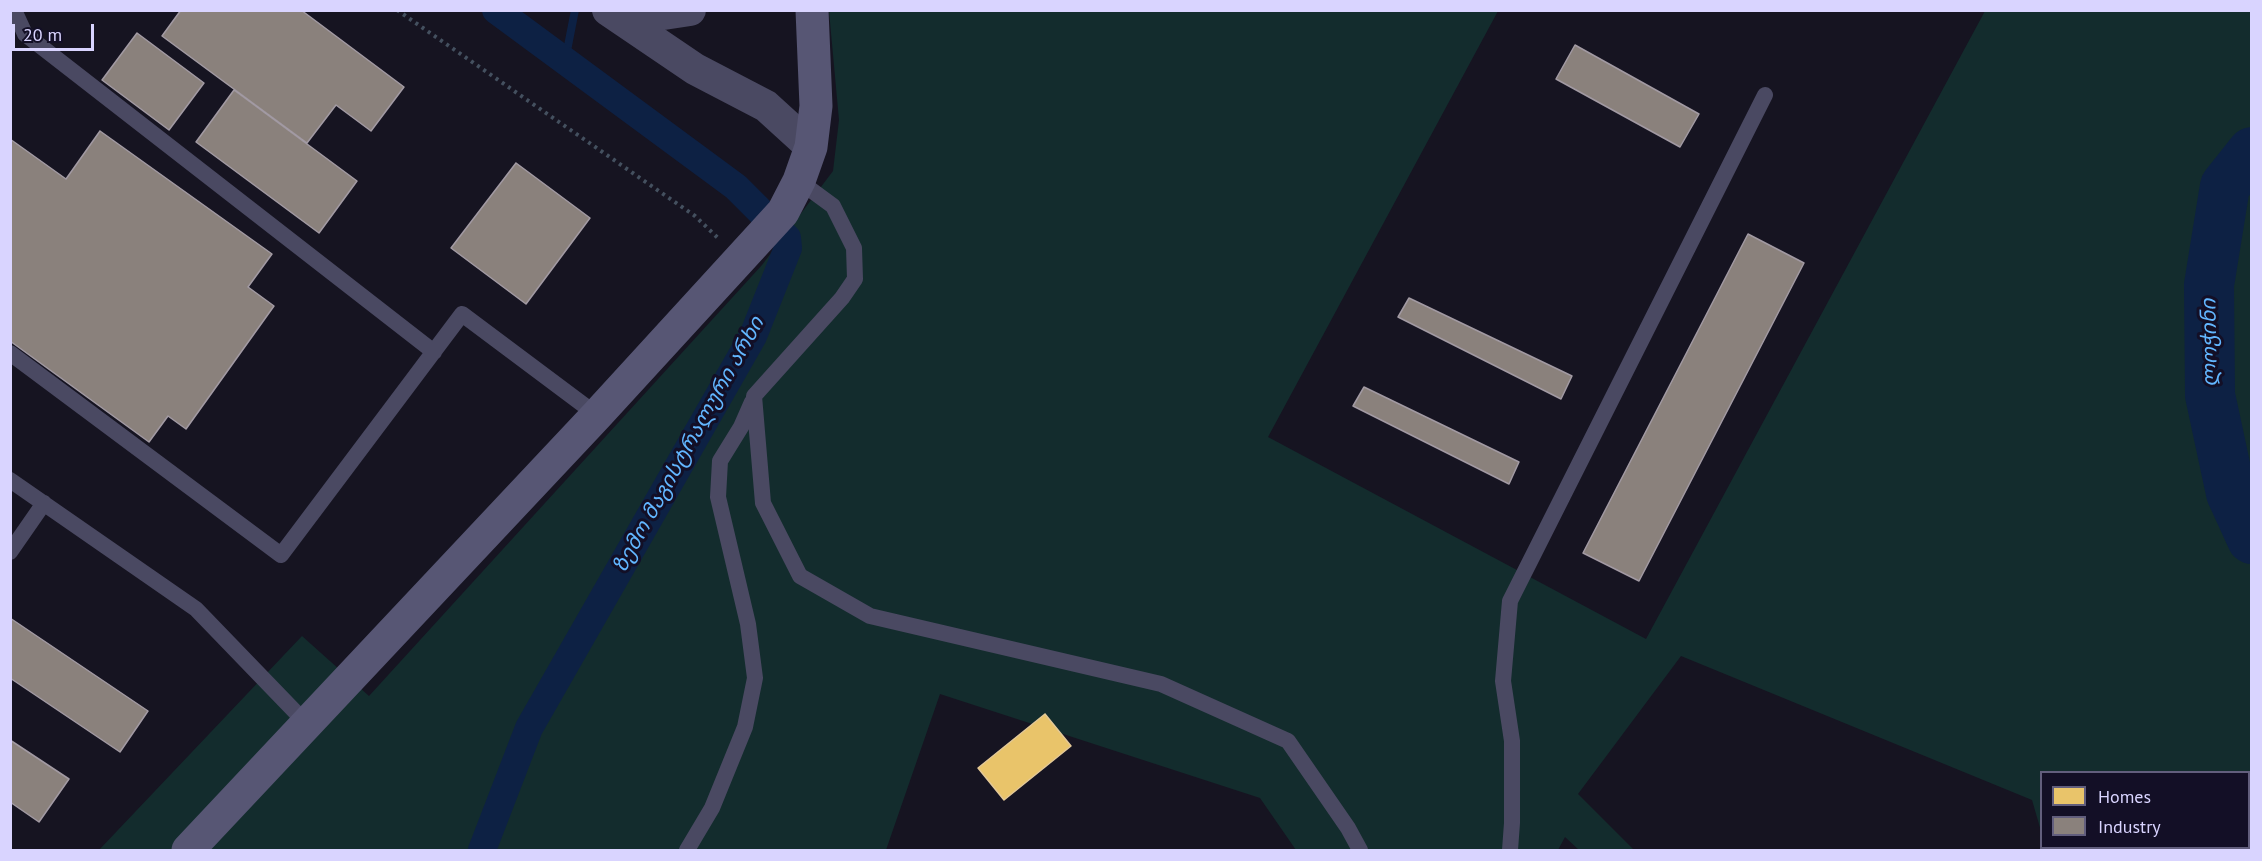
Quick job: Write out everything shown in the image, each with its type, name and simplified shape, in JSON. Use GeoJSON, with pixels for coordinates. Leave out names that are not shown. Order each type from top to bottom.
{"type":"FeatureCollection","features":[{"type":"Feature","properties":{"kind":"street"},"geometry":{"type":"LineString","coordinates":[[616,15],[690,10]]}},
{"type":"Feature","properties":{"kind":"street"},"geometry":{"type":"LineString","coordinates":[[188,850],[783,212],[799,181],[811,147],[816,106],[812,10]]}},
{"type":"Feature","properties":{"kind":"street"},"geometry":{"type":"LineString","coordinates":[[616,15],[695,69],[766,106],[811,147]]}},
{"type":"Feature","properties":{"kind":"lane"},"geometry":{"type":"LineString","coordinates":[[14,10],[25,34],[434,352]]}},
{"type":"Feature","properties":{"kind":"lane"},"geometry":{"type":"LineString","coordinates":[[1510,850],[1512,741],[1503,681],[1510,601],[1765,95]]}},
{"type":"Feature","properties":{"kind":"lane"},"geometry":{"type":"LineString","coordinates":[[687,850],[712,808],[737,747],[745,726],[755,678],[748,624],[718,497],[720,461],[741,427],[754,396],[842,298],[855,279],[854,248],[833,206],[799,181]]}},
{"type":"Feature","properties":{"kind":"lane"},"geometry":{"type":"LineString","coordinates":[[10,353],[281,555],[462,314],[597,414]]}},
{"type":"Feature","properties":{"kind":"lane"},"geometry":{"type":"LineString","coordinates":[[754,396],[763,503],[800,576],[870,615],[1161,684],[1288,741],[1348,828],[1360,850]]}},
{"type":"Feature","properties":{"kind":"lane"},"geometry":{"type":"LineString","coordinates":[[10,480],[196,609],[307,724]]}},
{"type":"Feature","properties":{"kind":"lane"},"geometry":{"type":"LineString","coordinates":[[10,552],[44,503]]}},
{"type":"Feature","properties":{"kind":"path"},"geometry":{"type":"LineString","coordinates":[[397,10],[695,216],[745,255]]}},
{"type":"Feature","properties":{"kind":"green space"},"geometry":{"type":"Polygon","coordinates":[[[829,11],[1498,11],[1268,437],[1646,639],[1985,11],[2251,11],[2251,850],[2047,850],[2250,849],[2250,771],[2040,771],[2040,828],[2032,800],[1681,656],[1578,794],[1634,850],[1579,850],[1565,837],[1558,850],[1296,850],[1260,798],[940,694],[886,850],[99,850],[302,636],[369,696],[762,265],[833,171],[839,120],[829,11]]]}},
{"type":"Feature","properties":{"kind":"building: Homes"},"geometry":{"type":"Polygon","coordinates":[[[1045,714],[1071,746],[1004,800],[978,768],[1045,714]]]}},
{"type":"Feature","properties":{"kind":"building: Industry"},"geometry":{"type":"Polygon","coordinates":[[[181,10],[301,10],[404,87],[371,131],[336,105],[307,143],[162,36],[181,10]]]}},
{"type":"Feature","properties":{"kind":"building: Industry"},"geometry":{"type":"Polygon","coordinates":[[[137,33],[204,83],[169,130],[102,80],[137,33]]]}},
{"type":"Feature","properties":{"kind":"building: Industry"},"geometry":{"type":"Polygon","coordinates":[[[1575,45],[1699,114],[1680,147],[1556,79],[1575,45]]]}},
{"type":"Feature","properties":{"kind":"building: Industry"},"geometry":{"type":"Polygon","coordinates":[[[234,90],[357,181],[319,233],[196,142],[234,90]]]}},
{"type":"Feature","properties":{"kind":"building: Industry"},"geometry":{"type":"Polygon","coordinates":[[[100,131],[272,254],[248,287],[274,306],[186,429],[168,416],[149,442],[10,341],[10,139],[66,179],[100,131]]]}},
{"type":"Feature","properties":{"kind":"building: Industry"},"geometry":{"type":"Polygon","coordinates":[[[516,163],[590,218],[526,304],[451,248],[516,163]]]}},
{"type":"Feature","properties":{"kind":"building: Industry"},"geometry":{"type":"Polygon","coordinates":[[[1748,234],[1804,263],[1639,581],[1583,553],[1748,234]]]}},
{"type":"Feature","properties":{"kind":"building: Industry"},"geometry":{"type":"Polygon","coordinates":[[[1409,298],[1572,376],[1561,399],[1398,317],[1409,298]]]}},
{"type":"Feature","properties":{"kind":"building: Industry"},"geometry":{"type":"Polygon","coordinates":[[[1364,387],[1519,462],[1509,484],[1353,406],[1364,387]]]}},
{"type":"Feature","properties":{"kind":"building: Industry"},"geometry":{"type":"Polygon","coordinates":[[[10,618],[148,711],[120,752],[10,678],[10,618]]]}},
{"type":"Feature","properties":{"kind":"building: Industry"},"geometry":{"type":"Polygon","coordinates":[[[10,740],[69,779],[39,822],[10,802],[10,740]]]}},
{"type":"Feature","properties":{"kind":"waterway","name":"ზემო მაგისტრალური არხი"},"geometry":{"type":"LineString","coordinates":[[482,850],[529,728],[753,336],[788,248],[787,238],[736,187],[496,10]]}},
{"type":"Feature","properties":{"kind":"waterway"},"geometry":{"type":"LineString","coordinates":[[565,61],[575,10]]}},
{"type":"Feature","properties":{"kind":"waterway","name":"ლოჭინი"},"geometry":{"type":"LineString","coordinates":[[2252,152],[2225,186],[2209,285],[2210,395],[2231,493],[2252,539]]}}]}
